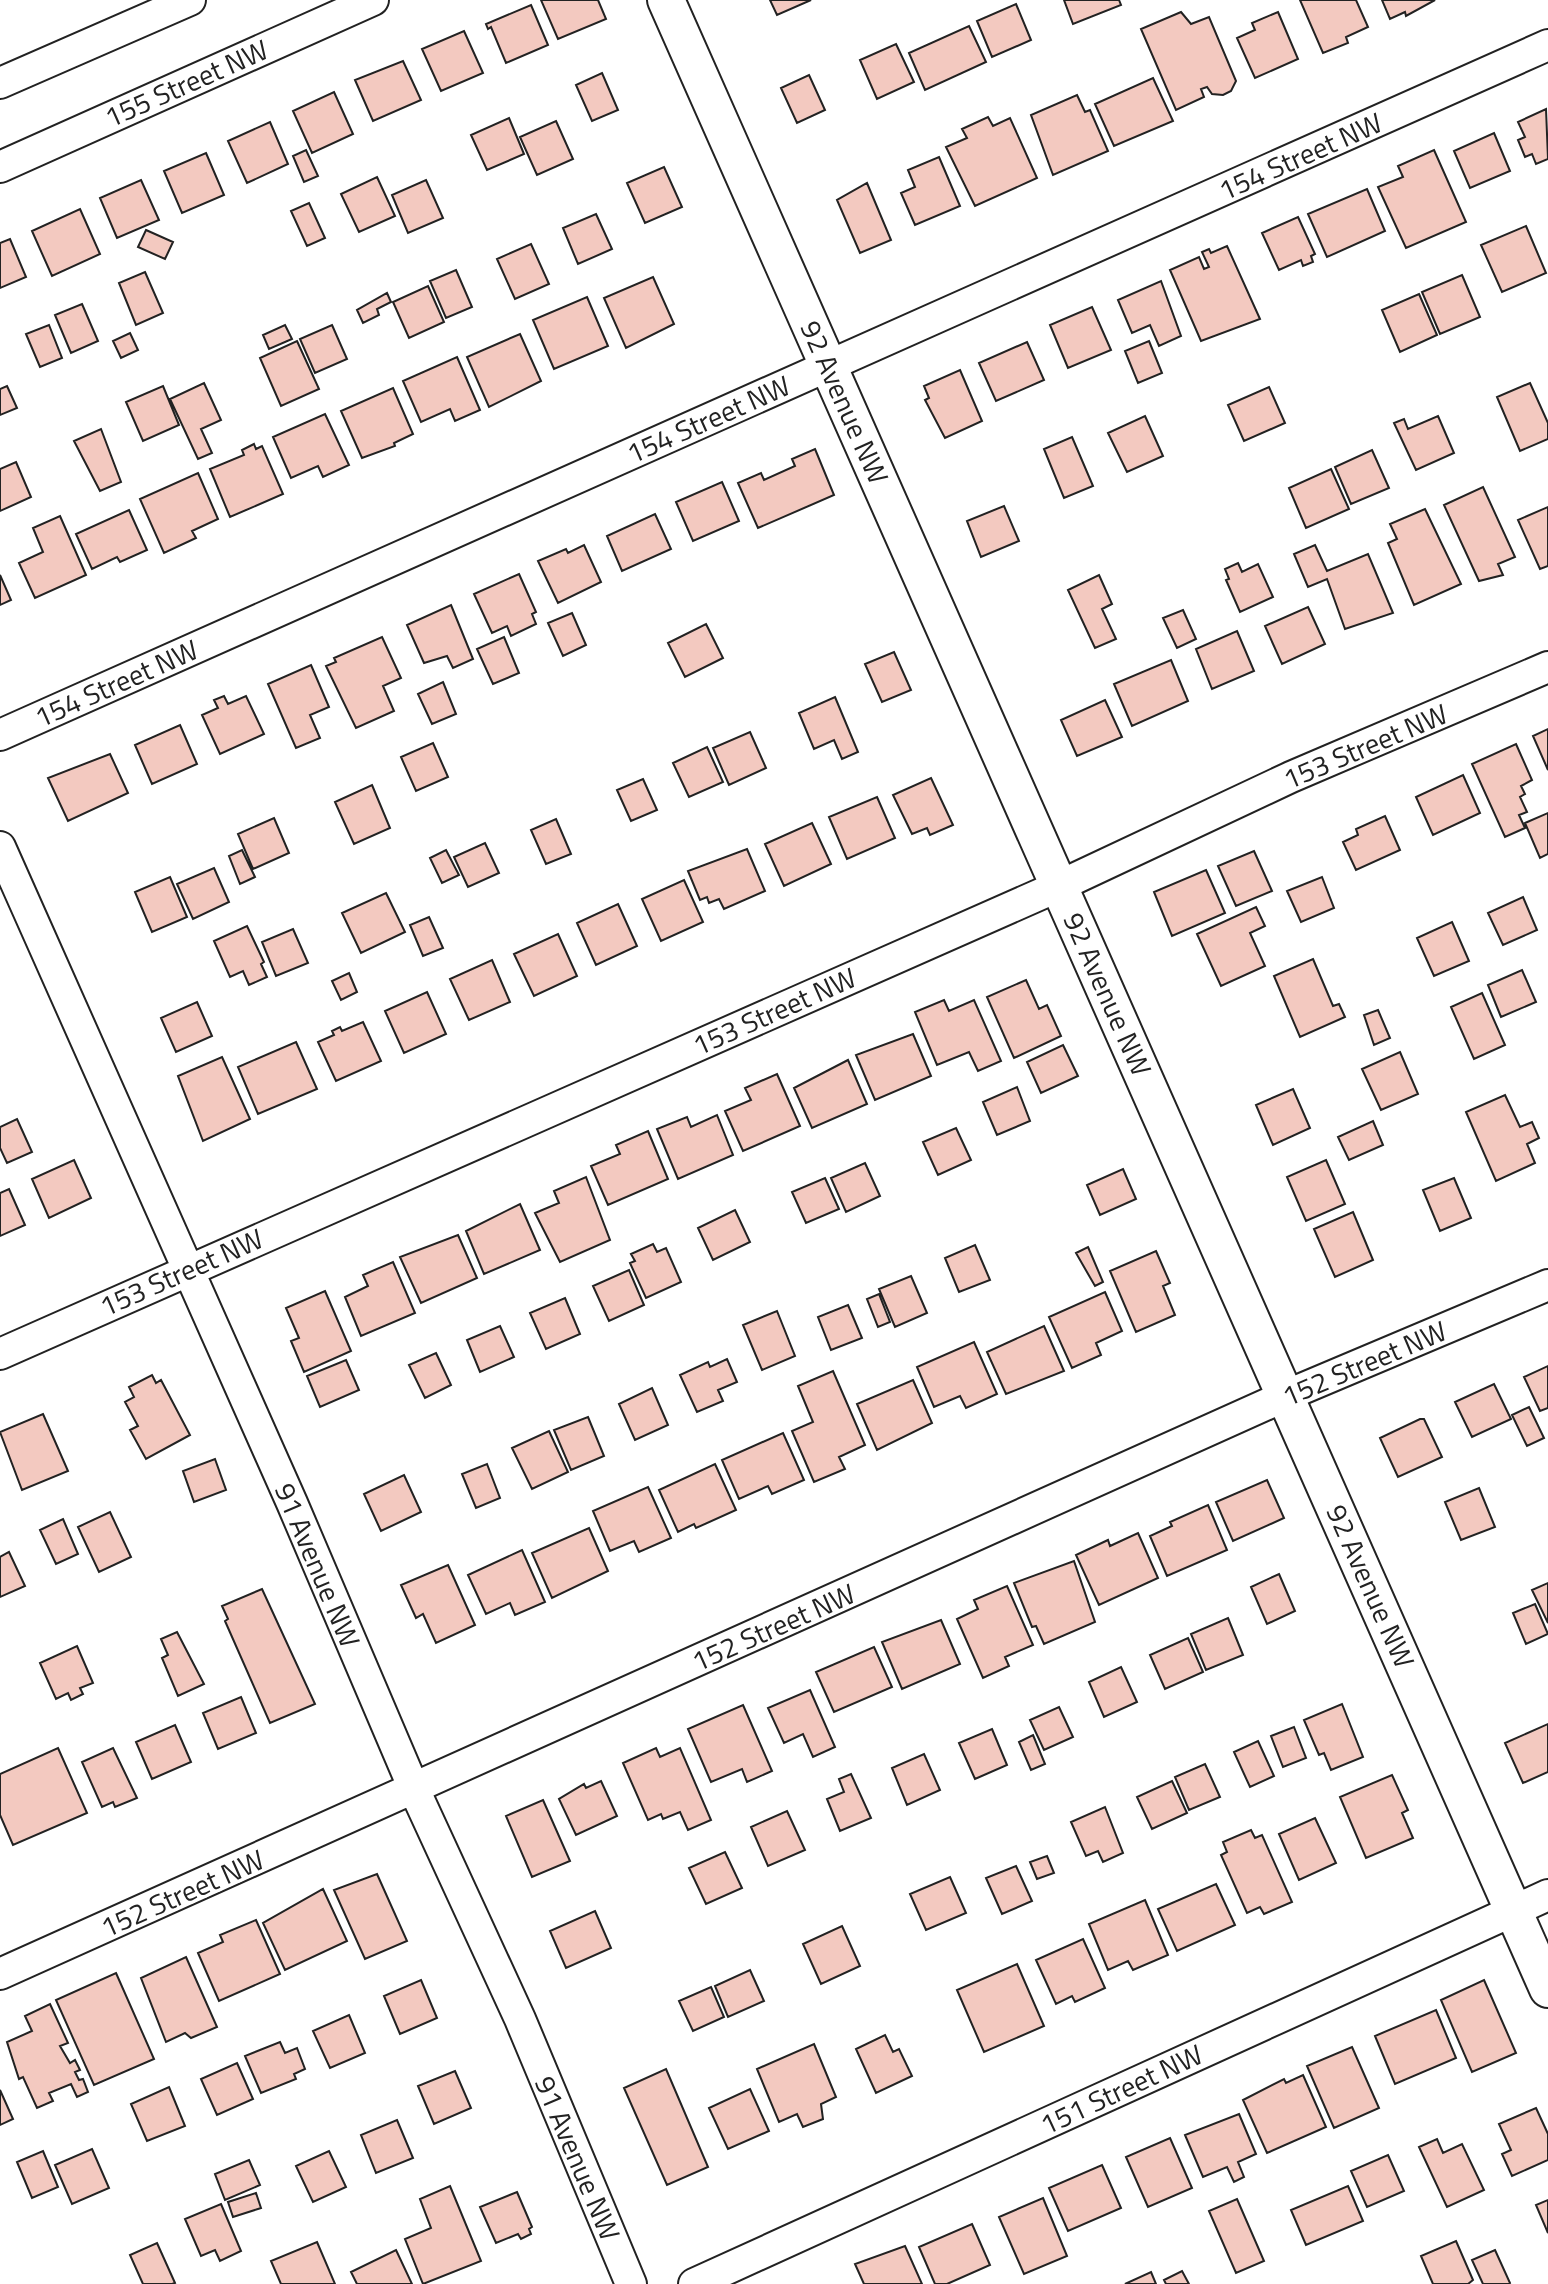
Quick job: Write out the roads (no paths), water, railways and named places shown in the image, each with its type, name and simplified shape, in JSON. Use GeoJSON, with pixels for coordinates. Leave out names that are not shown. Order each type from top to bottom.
{"type":"FeatureCollection","features":[{"type":"Feature","properties":{"kind":"street"},"geometry":{"type":"LineString","coordinates":[[0,83],[190,0]]}},
{"type":"Feature","properties":{"kind":"street","name":"155 Street NW"},"geometry":{"type":"LineString","coordinates":[[0,167],[373,0]]}},
{"type":"Feature","properties":{"kind":"street","name":"92 Avenue NW"},"geometry":{"type":"LineString","coordinates":[[666,0],[1548,1989]]}},
{"type":"Feature","properties":{"kind":"street","name":"154 Street NW"},"geometry":{"type":"LineString","coordinates":[[0,735],[1548,45]]}},
{"type":"Feature","properties":{"kind":"street","name":"153 Street NW"},"geometry":{"type":"LineString","coordinates":[[0,1354],[1059,886],[1291,777],[1548,667]]}},
{"type":"Feature","properties":{"kind":"street","name":"91 Avenue NW"},"geometry":{"type":"LineString","coordinates":[[0,847],[414,1789],[520,2019],[631,2284]]}},
{"type":"Feature","properties":{"kind":"street","name":"152 Street NW"},"geometry":{"type":"LineString","coordinates":[[0,1974],[1285,1396],[1548,1285]]}},
{"type":"Feature","properties":{"kind":"street","name":"151 Street NW"},"geometry":{"type":"LineString","coordinates":[[694,2284],[1548,1895]]}}]}
